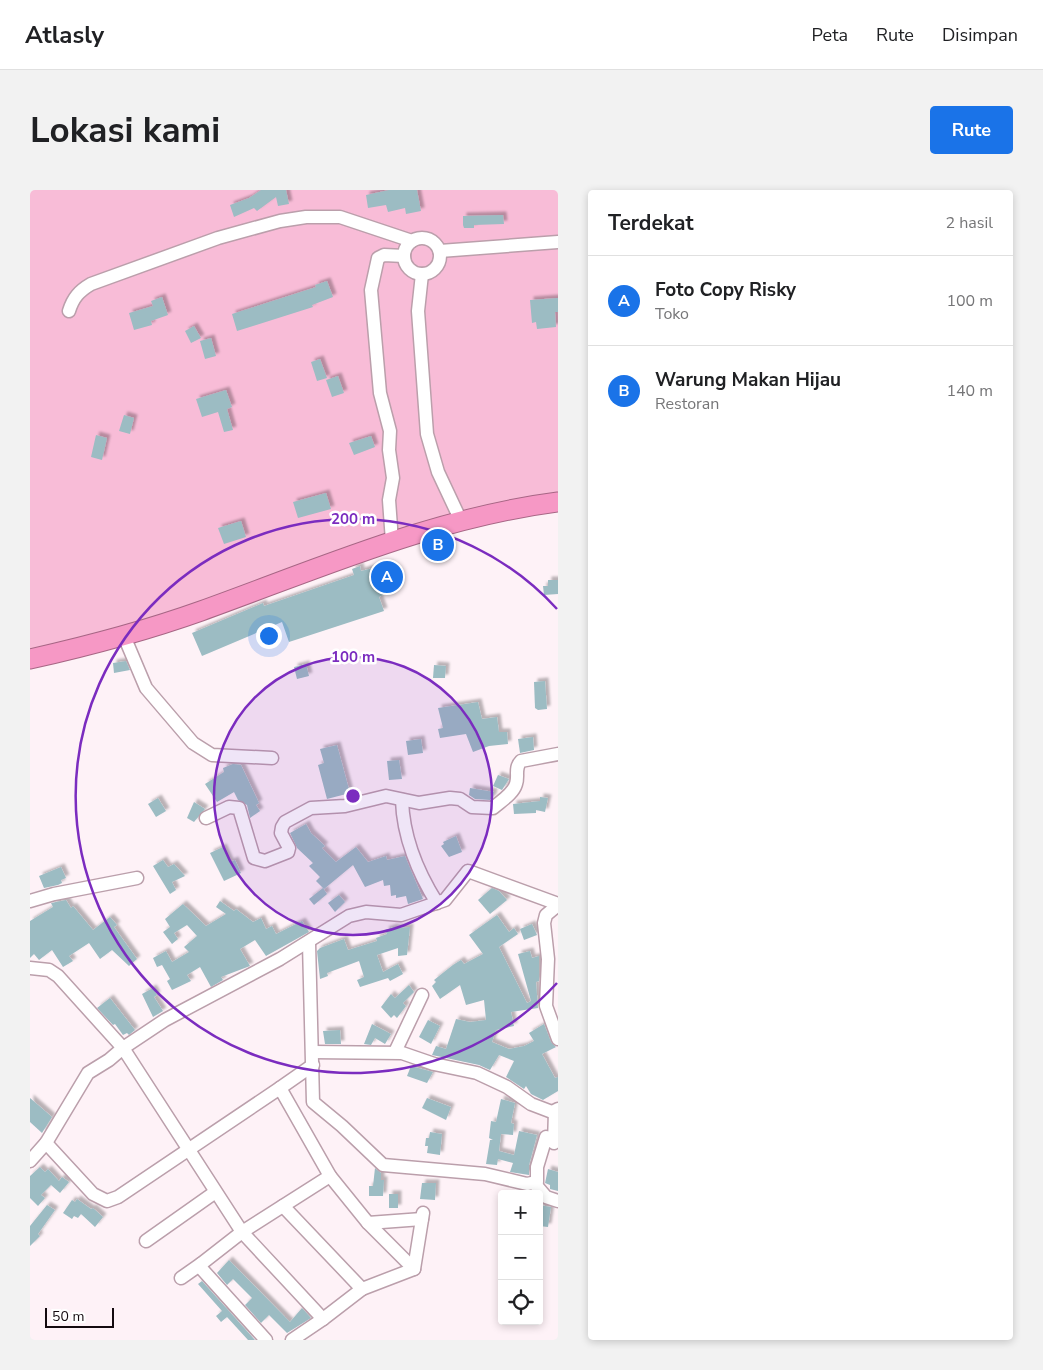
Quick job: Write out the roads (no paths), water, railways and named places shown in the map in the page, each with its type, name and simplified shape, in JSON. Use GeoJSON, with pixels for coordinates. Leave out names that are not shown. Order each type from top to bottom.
{"type":"FeatureCollection","features":[{"type":"Feature","properties":{"kind":"highway"},"geometry":{"type":"LineString","coordinates":[[30,659],[124,636],[201,611],[392,541],[461,521],[558,502]]}},
{"type":"Feature","properties":{"kind":"street"},"geometry":{"type":"LineString","coordinates":[[69,311],[72,302],[80,291],[91,284],[218,238],[280,221],[306,217],[340,218],[412,241],[422,238],[428,239],[437,246],[441,256],[437,267],[422,274]]}},
{"type":"Feature","properties":{"kind":"street"},"geometry":{"type":"LineString","coordinates":[[412,241],[405,250],[404,256],[408,266],[422,274]]}},
{"type":"Feature","properties":{"kind":"street"},"geometry":{"type":"LineString","coordinates":[[440,251],[558,242]]}},
{"type":"Feature","properties":{"kind":"street"},"geometry":{"type":"LineString","coordinates":[[392,541],[389,500],[393,478],[389,450],[390,431],[380,393],[371,290],[378,258],[384,255],[404,256]]}},
{"type":"Feature","properties":{"kind":"street"},"geometry":{"type":"LineString","coordinates":[[422,274],[418,311],[427,434],[438,472],[461,521]]}},
{"type":"Feature","properties":{"kind":"street"},"geometry":{"type":"LineString","coordinates":[[124,636],[146,688],[194,743],[212,755],[272,758]]}},
{"type":"Feature","properties":{"kind":"street"},"geometry":{"type":"LineString","coordinates":[[206,818],[229,807],[239,808],[254,858],[261,861],[288,852],[289,848],[281,833],[282,827],[285,822],[311,808],[345,806],[386,796],[419,803],[450,798],[460,799],[472,806],[493,808],[513,791],[517,783],[516,767],[521,761],[558,754]]}},
{"type":"Feature","properties":{"kind":"street"},"geometry":{"type":"LineString","coordinates":[[402,800],[402,819],[408,838],[427,887],[436,903]]}},
{"type":"Feature","properties":{"kind":"street"},"geometry":{"type":"LineString","coordinates":[[30,1161],[46,1144],[88,1073],[165,1020],[309,943],[331,926],[355,914],[366,912],[401,915],[436,903],[452,894],[468,871],[558,905],[546,915],[544,923],[548,959],[546,1006],[558,1039]]}},
{"type":"Feature","properties":{"kind":"street"},"geometry":{"type":"LineString","coordinates":[[30,901],[54,894],[136,878]]}},
{"type":"Feature","properties":{"kind":"street"},"geometry":{"type":"LineString","coordinates":[[309,943],[313,1102],[342,1126],[380,1164],[485,1174],[527,1184],[537,1182],[537,1167],[546,1137],[554,1143],[556,1110],[548,1112],[531,1104],[506,1086],[476,1073],[434,1064],[414,1056],[394,1052],[313,1052]]}},
{"type":"Feature","properties":{"kind":"street"},"geometry":{"type":"LineString","coordinates":[[30,968],[49,970],[58,976],[123,1048],[214,1193],[242,1232],[323,1319]]}},
{"type":"Feature","properties":{"kind":"street"},"geometry":{"type":"LineString","coordinates":[[394,1052],[422,995]]}},
{"type":"Feature","properties":{"kind":"street"},"geometry":{"type":"LineString","coordinates":[[46,1144],[93,1194],[107,1201],[118,1197],[313,1066]]}},
{"type":"Feature","properties":{"kind":"street"},"geometry":{"type":"LineString","coordinates":[[280,1088],[330,1176],[368,1223],[414,1269]]}},
{"type":"Feature","properties":{"kind":"street"},"geometry":{"type":"LineString","coordinates":[[181,1278],[242,1232],[330,1176]]}},
{"type":"Feature","properties":{"kind":"street"},"geometry":{"type":"LineString","coordinates":[[534,1183],[546,1197],[558,1201]]}},
{"type":"Feature","properties":{"kind":"street"},"geometry":{"type":"LineString","coordinates":[[146,1241],[214,1193]]}},
{"type":"Feature","properties":{"kind":"street"},"geometry":{"type":"LineString","coordinates":[[283,1206],[362,1289]]}},
{"type":"Feature","properties":{"kind":"street"},"geometry":{"type":"LineString","coordinates":[[368,1223],[422,1216],[414,1269]]}},
{"type":"Feature","properties":{"kind":"street"},"geometry":{"type":"LineString","coordinates":[[201,1264],[201,1270],[266,1340]]}},
{"type":"Feature","properties":{"kind":"street"},"geometry":{"type":"LineString","coordinates":[[292,1340],[362,1289],[414,1269]]}},
{"type":"Feature","properties":{"kind":"place","name":"Warung Makan Hijau"},"geometry":{"type":"Point","coordinates":[438,545]}},
{"type":"Feature","properties":{"kind":"place","name":"Foto Copy Risky"},"geometry":{"type":"Point","coordinates":[387,577]}}]}
